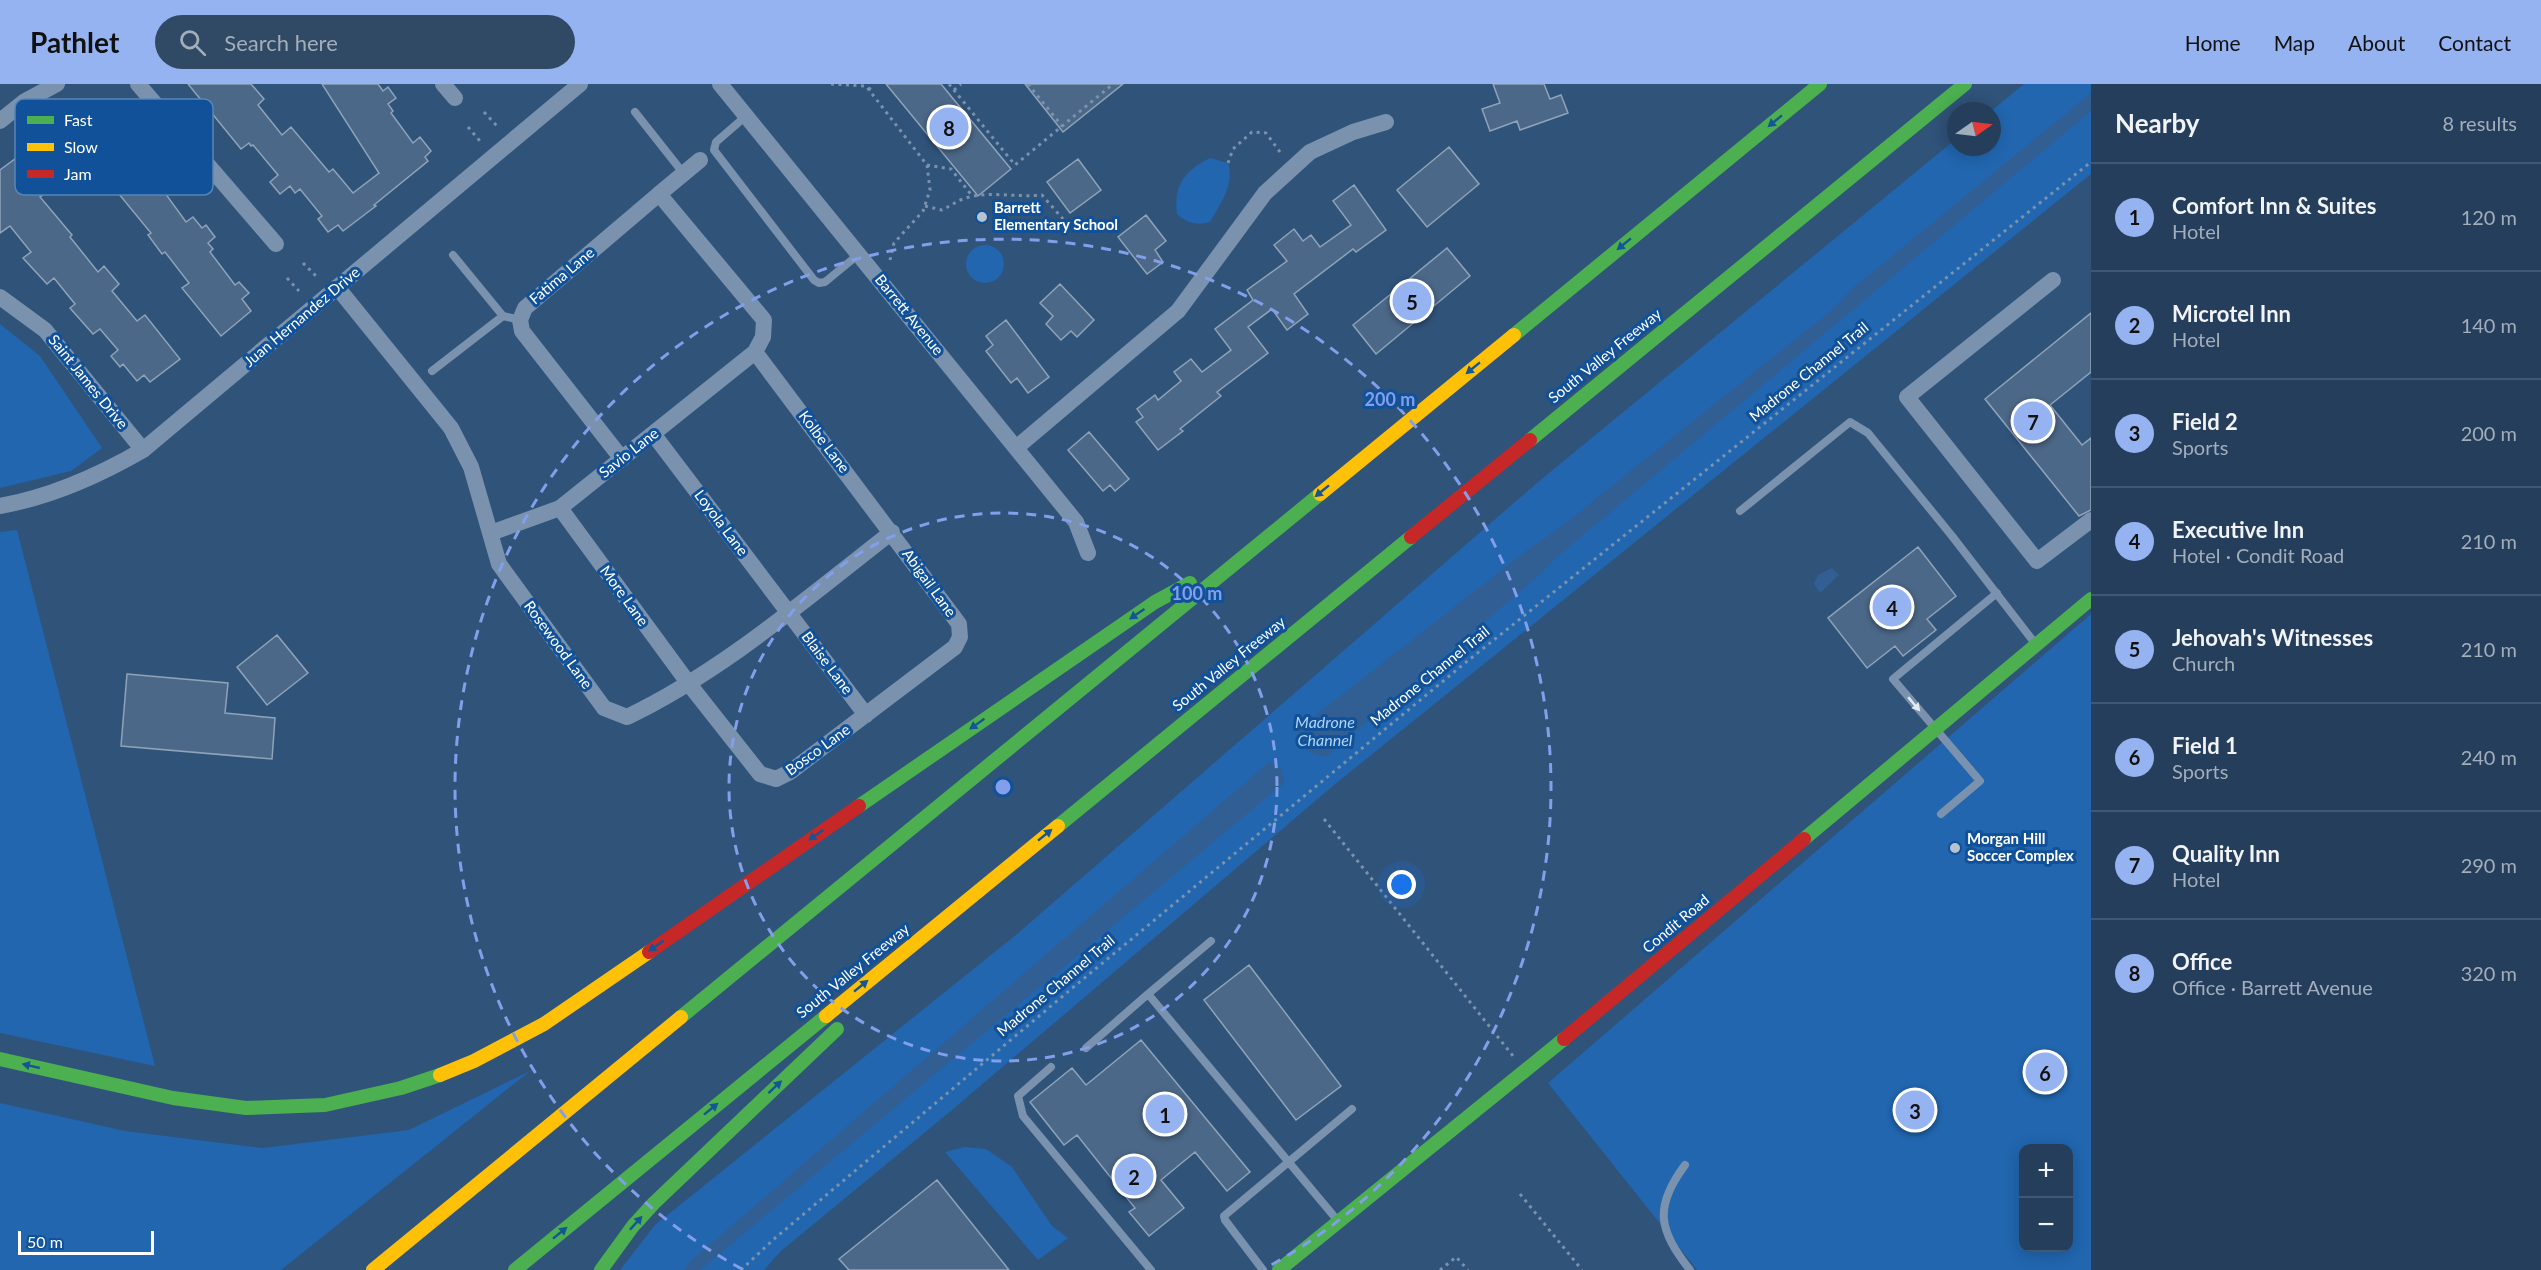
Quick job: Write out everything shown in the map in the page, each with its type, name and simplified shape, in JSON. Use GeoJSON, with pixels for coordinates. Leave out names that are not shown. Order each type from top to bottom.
{"type":"FeatureCollection","features":[{"type":"Feature","properties":{"kind":"main road"},"geometry":{"type":"LineString","coordinates":[[374,1270],[1820,84]]}},
{"type":"Feature","properties":{"kind":"main road","name":"South Valley Freeway"},"geometry":{"type":"LineString","coordinates":[[514,1270],[1965,84]]}},
{"type":"Feature","properties":{"kind":"main road"},"geometry":{"type":"LineString","coordinates":[[0,1059],[184,1100],[246,1108],[312,1106],[372,1097],[459,1070],[487,1057],[544,1024],[1155,602],[1244,556]]}},
{"type":"Feature","properties":{"kind":"main road","name":"Condit Road"},"geometry":{"type":"LineString","coordinates":[[1279,1270],[1525,1072],[2091,599]]}},
{"type":"Feature","properties":{"kind":"main road"},"geometry":{"type":"LineString","coordinates":[[867,1001],[1021,855]]}},
{"type":"Feature","properties":{"kind":"main road"},"geometry":{"type":"LineString","coordinates":[[601,1270],[633,1226],[654,1203],[850,1017]]}},
{"type":"Feature","properties":{"kind":"street"},"geometry":{"type":"LineString","coordinates":[[29,99],[57,84]]}},
{"type":"Feature","properties":{"kind":"street"},"geometry":{"type":"LineString","coordinates":[[138,84],[151,99]]}},
{"type":"Feature","properties":{"kind":"street"},"geometry":{"type":"LineString","coordinates":[[443,84],[455,98]]}},
{"type":"Feature","properties":{"kind":"street","name":"Juan Hernandez Drive"},"geometry":{"type":"LineString","coordinates":[[0,506],[27,501],[56,491],[106,471],[143,450],[580,84]]}},
{"type":"Feature","properties":{"kind":"street","name":"Barrett Avenue"},"geometry":{"type":"LineString","coordinates":[[720,84],[1076,522],[1088,553]]}},
{"type":"Feature","properties":{"kind":"street"},"geometry":{"type":"LineString","coordinates":[[0,121],[15,109]]}},
{"type":"Feature","properties":{"kind":"street"},"geometry":{"type":"LineString","coordinates":[[1016,448],[1178,311],[1265,193],[1310,152],[1353,132],[1386,122]]}},
{"type":"Feature","properties":{"kind":"street","name":"Fatima Lane"},"geometry":{"type":"LineString","coordinates":[[622,459],[511,318],[700,160]]}},
{"type":"Feature","properties":{"kind":"street"},"geometry":{"type":"LineString","coordinates":[[213,171],[276,244]]}},
{"type":"Feature","properties":{"kind":"street"},"geometry":{"type":"LineString","coordinates":[[659,194],[764,320],[763,337],[755,352]]}},
{"type":"Feature","properties":{"kind":"street"},"geometry":{"type":"LineString","coordinates":[[2053,280],[1907,397],[2037,561],[2091,520]]}},
{"type":"Feature","properties":{"kind":"street","name":"Rosewood Lane"},"geometry":{"type":"LineString","coordinates":[[337,287],[451,428],[471,466],[499,564],[604,708],[627,717],[689,684],[892,532]]}},
{"type":"Feature","properties":{"kind":"street","name":"Saint James Drive"},"geometry":{"type":"LineString","coordinates":[[0,297],[45,330],[143,450]]}},
{"type":"Feature","properties":{"kind":"street","name":"Savio Lane"},"geometry":{"type":"LineString","coordinates":[[491,533],[560,508],[755,352]]}},
{"type":"Feature","properties":{"kind":"street","name":"Kolbe Lane"},"geometry":{"type":"LineString","coordinates":[[755,352],[892,532]]}},
{"type":"Feature","properties":{"kind":"street","name":"Loyola Lane"},"geometry":{"type":"LineString","coordinates":[[654,435],[788,612]]}},
{"type":"Feature","properties":{"kind":"street","name":"More Lane"},"geometry":{"type":"LineString","coordinates":[[560,508],[689,684]]}},
{"type":"Feature","properties":{"kind":"street","name":"Abigail Lane"},"geometry":{"type":"LineString","coordinates":[[892,532],[959,624],[960,637]]}},
{"type":"Feature","properties":{"kind":"street","name":"Blaise Lane"},"geometry":{"type":"LineString","coordinates":[[788,612],[866,715]]}},
{"type":"Feature","properties":{"kind":"street","name":"Bosco Lane"},"geometry":{"type":"LineString","coordinates":[[689,684],[760,774],[776,779],[790,772],[955,647],[960,637]]}},
{"type":"Feature","properties":{"kind":"lane"},"geometry":{"type":"LineString","coordinates":[[635,112],[684,174]]}},
{"type":"Feature","properties":{"kind":"lane"},"geometry":{"type":"LineString","coordinates":[[746,116],[716,142],[714,150],[814,280],[819,283],[825,282],[859,254]]}},
{"type":"Feature","properties":{"kind":"lane"},"geometry":{"type":"LineString","coordinates":[[432,371],[511,318],[453,255]]}},
{"type":"Feature","properties":{"kind":"lane"},"geometry":{"type":"LineString","coordinates":[[1740,511],[1850,422],[1868,433],[2036,645]]}},
{"type":"Feature","properties":{"kind":"lane"},"geometry":{"type":"LineString","coordinates":[[1941,814],[1980,781],[1893,679],[1997,594]]}},
{"type":"Feature","properties":{"kind":"lane"},"geometry":{"type":"LineString","coordinates":[[1086,1048],[1211,941]]}},
{"type":"Feature","properties":{"kind":"lane"},"geometry":{"type":"LineString","coordinates":[[1148,994],[1338,1222]]}},
{"type":"Feature","properties":{"kind":"lane"},"geometry":{"type":"LineString","coordinates":[[1052,1067],[1018,1096],[1023,1116],[1151,1270]]}},
{"type":"Feature","properties":{"kind":"lane"},"geometry":{"type":"LineString","coordinates":[[1263,1270],[1224,1216],[1352,1109]]}},
{"type":"Feature","properties":{"kind":"lane"},"geometry":{"type":"LineString","coordinates":[[1685,1165],[1672,1182],[1664,1201],[1664,1223],[1673,1248],[1690,1270]]}},
{"type":"Feature","properties":{"kind":"path"},"geometry":{"type":"LineString","coordinates":[[831,84],[866,86],[927,165],[930,190],[925,206],[894,243],[890,260]]}},
{"type":"Feature","properties":{"kind":"path"},"geometry":{"type":"LineString","coordinates":[[869,90],[872,84]]}},
{"type":"Feature","properties":{"kind":"path"},"geometry":{"type":"LineString","coordinates":[[949,84],[1015,165],[1113,84]]}},
{"type":"Feature","properties":{"kind":"path"},"geometry":{"type":"LineString","coordinates":[[954,90],[961,84]]}},
{"type":"Feature","properties":{"kind":"path"},"geometry":{"type":"LineString","coordinates":[[1028,84],[1062,126]]}},
{"type":"Feature","properties":{"kind":"path"},"geometry":{"type":"LineString","coordinates":[[484,112],[497,126]]}},
{"type":"Feature","properties":{"kind":"path"},"geometry":{"type":"LineString","coordinates":[[468,127],[480,141]]}},
{"type":"Feature","properties":{"kind":"path"},"geometry":{"type":"LineString","coordinates":[[1228,163],[1233,149],[1252,132],[1266,133],[1280,152]]}},
{"type":"Feature","properties":{"kind":"path","name":"Madrone Channel Trail"},"geometry":{"type":"LineString","coordinates":[[741,1270],[774,1239],[1076,984],[1456,670],[2091,162]]}},
{"type":"Feature","properties":{"kind":"path"},"geometry":{"type":"LineString","coordinates":[[927,165],[951,169],[973,197]]}},
{"type":"Feature","properties":{"kind":"path"},"geometry":{"type":"LineString","coordinates":[[925,206],[942,210],[964,198],[994,195],[1022,197],[1042,195],[1063,219]]}},
{"type":"Feature","properties":{"kind":"path"},"geometry":{"type":"LineString","coordinates":[[303,263],[316,276]]}},
{"type":"Feature","properties":{"kind":"path"},"geometry":{"type":"LineString","coordinates":[[287,278],[299,291]]}},
{"type":"Feature","properties":{"kind":"path"},"geometry":{"type":"LineString","coordinates":[[1324,819],[1525,1072]]}},
{"type":"Feature","properties":{"kind":"path"},"geometry":{"type":"LineString","coordinates":[[1520,1194],[1582,1270]]}},
{"type":"Feature","properties":{"kind":"path"},"geometry":{"type":"LineString","coordinates":[[1440,1270],[1456,1257],[1468,1270]]}},
{"type":"Feature","properties":{"kind":"shaded area"},"geometry":{"type":"Polygon","coordinates":[[[2024,84],[2091,84],[2091,174],[1334,785],[952,1110],[781,1251],[764,1270],[620,1270],[655,1225],[1017,934],[1538,482],[1947,146],[1947,156],[2001,156],[2001,103],[2024,84]]]}},
{"type":"Feature","properties":{"kind":"shaded area"},"geometry":{"type":"Polygon","coordinates":[[[1210,158],[1228,163],[1230,179],[1228,187],[1210,222],[1192,223],[1177,214],[1179,187],[1194,168],[1210,158]]]}},
{"type":"Feature","properties":{"kind":"shaded area"},"geometry":{"type":"Polygon","coordinates":[[[985,245],[999,250],[1004,264],[999,278],[985,283],[971,278],[966,264],[971,250],[985,245]]]}},
{"type":"Feature","properties":{"kind":"shaded area"},"geometry":{"type":"Polygon","coordinates":[[[0,324],[40,356],[102,448],[71,471],[0,488],[0,324]]]}},
{"type":"Feature","properties":{"kind":"shaded area"},"geometry":{"type":"Polygon","coordinates":[[[17,530],[155,1066],[0,1033],[0,532],[17,530]]]}},
{"type":"Feature","properties":{"kind":"shaded area","name":"Morgan Hill Soccer Complex"},"geometry":{"type":"Polygon","coordinates":[[[2091,614],[2091,1270],[1697,1270],[1548,1083],[2091,614]]]}},
{"type":"Feature","properties":{"kind":"shaded area"},"geometry":{"type":"Polygon","coordinates":[[[530,1071],[281,1270],[0,1270],[0,1103],[125,1131],[263,1148],[409,1130],[530,1071]]]}},
{"type":"Feature","properties":{"kind":"shaded area"},"geometry":{"type":"Polygon","coordinates":[[[965,1147],[986,1149],[1012,1167],[1052,1226],[1068,1238],[1038,1260],[945,1152],[965,1147]]]}},
{"type":"Feature","properties":{"kind":"water","name":"Madrone Channel"},"geometry":{"type":"Polygon","coordinates":[[[2091,93],[2091,111],[1558,556],[1537,577],[1327,756],[1315,755],[1305,749],[1299,739],[1299,728],[1521,555],[1563,525],[1832,310],[1853,288],[2091,93]]]}},
{"type":"Feature","properties":{"kind":"water"},"geometry":{"type":"Polygon","coordinates":[[[1832,568],[1839,575],[1820,593],[1814,584],[1818,575],[1832,568]]]}},
{"type":"Feature","properties":{"kind":"water","name":"Madrone Channel"},"geometry":{"type":"Polygon","coordinates":[[[1269,762],[1282,769],[1284,783],[700,1270],[684,1270],[692,1260],[1269,762]]]}},
{"type":"Feature","properties":{"kind":"building"},"geometry":{"type":"Polygon","coordinates":[[[188,84],[251,84],[264,99],[258,105],[282,135],[291,127],[329,172],[333,169],[353,193],[379,173],[322,84],[378,84],[383,91],[388,87],[396,98],[388,104],[393,111],[391,113],[413,143],[420,137],[431,151],[425,157],[428,161],[374,205],[376,206],[343,231],[338,225],[328,232],[318,219],[322,216],[300,189],[295,193],[290,186],[280,194],[270,182],[278,175],[253,145],[249,143],[241,149],[213,115],[213,99],[200,99],[188,84]]]}},
{"type":"Feature","properties":{"kind":"building"},"geometry":{"type":"Polygon","coordinates":[[[886,84],[941,84],[1011,169],[978,196],[886,84]]]}},
{"type":"Feature","properties":{"kind":"building"},"geometry":{"type":"Polygon","coordinates":[[[1025,84],[1123,84],[1063,132],[1025,84]]]}},
{"type":"Feature","properties":{"kind":"building"},"geometry":{"type":"Polygon","coordinates":[[[1493,84],[1544,84],[1550,99],[1561,95],[1568,113],[1520,130],[1517,121],[1490,131],[1482,109],[1500,103],[1493,84]]]}},
{"type":"Feature","properties":{"kind":"building"},"geometry":{"type":"Polygon","coordinates":[[[1449,147],[1479,184],[1427,227],[1397,190],[1449,147]]]}},
{"type":"Feature","properties":{"kind":"building"},"geometry":{"type":"Polygon","coordinates":[[[15,159],[15,195],[43,195],[40,197],[72,235],[70,237],[98,272],[104,266],[119,284],[112,291],[137,321],[145,315],[180,359],[150,382],[144,375],[137,381],[123,364],[120,367],[111,356],[118,350],[100,329],[93,334],[70,308],[75,304],[54,278],[47,284],[23,258],[31,252],[10,226],[0,233],[0,170],[15,159]]]}},
{"type":"Feature","properties":{"kind":"building"},"geometry":{"type":"Polygon","coordinates":[[[1078,159],[1101,190],[1070,213],[1047,182],[1078,159]]]}},
{"type":"Feature","properties":{"kind":"building"},"geometry":{"type":"Polygon","coordinates":[[[1354,185],[1386,230],[1356,252],[1353,249],[1294,294],[1308,314],[1287,330],[1272,309],[1248,327],[1268,353],[1217,392],[1221,396],[1180,429],[1183,431],[1158,450],[1136,422],[1143,417],[1137,409],[1155,395],[1158,400],[1181,381],[1174,372],[1191,359],[1202,372],[1231,350],[1215,329],[1253,300],[1247,290],[1287,261],[1274,245],[1294,229],[1303,241],[1311,235],[1320,247],[1351,225],[1333,201],[1354,185]]]}},
{"type":"Feature","properties":{"kind":"building"},"geometry":{"type":"Polygon","coordinates":[[[120,195],[166,195],[186,222],[193,217],[202,228],[206,225],[215,237],[208,243],[213,249],[210,252],[235,285],[239,282],[249,293],[242,299],[251,311],[221,336],[182,288],[189,283],[165,252],[162,254],[148,235],[151,233],[120,195]]]}},
{"type":"Feature","properties":{"kind":"building"},"geometry":{"type":"Polygon","coordinates":[[[1146,215],[1166,241],[1155,250],[1163,262],[1147,274],[1118,237],[1146,215]]]}},
{"type":"Feature","properties":{"kind":"building"},"geometry":{"type":"Polygon","coordinates":[[[1447,248],[1470,276],[1376,354],[1353,325],[1447,248]]]}},
{"type":"Feature","properties":{"kind":"building"},"geometry":{"type":"Polygon","coordinates":[[[1060,284],[1094,320],[1077,337],[1071,331],[1061,340],[1046,324],[1053,316],[1040,303],[1060,284]]]}},
{"type":"Feature","properties":{"kind":"building"},"geometry":{"type":"Polygon","coordinates":[[[2091,313],[2091,372],[2050,405],[2082,445],[2091,438],[2091,510],[2079,516],[1985,399],[2091,313]]]}},
{"type":"Feature","properties":{"kind":"building"},"geometry":{"type":"Polygon","coordinates":[[[1006,320],[1049,377],[1028,393],[1017,378],[1011,383],[986,351],[993,345],[986,336],[1006,320]]]}},
{"type":"Feature","properties":{"kind":"building"},"geometry":{"type":"Polygon","coordinates":[[[1089,432],[1129,479],[1115,491],[1110,485],[1103,491],[1068,450],[1089,432]]]}},
{"type":"Feature","properties":{"kind":"building"},"geometry":{"type":"Polygon","coordinates":[[[1918,547],[1956,596],[1927,619],[1936,630],[1903,656],[1895,646],[1867,668],[1828,618],[1918,547]]]}},
{"type":"Feature","properties":{"kind":"building"},"geometry":{"type":"Polygon","coordinates":[[[277,635],[308,673],[267,705],[237,667],[277,635]]]}},
{"type":"Feature","properties":{"kind":"building"},"geometry":{"type":"Polygon","coordinates":[[[127,674],[228,683],[225,713],[275,718],[272,759],[121,746],[127,674]]]}},
{"type":"Feature","properties":{"kind":"building"},"geometry":{"type":"Polygon","coordinates":[[[1249,965],[1341,1086],[1296,1120],[1204,1000],[1249,965]]]}},
{"type":"Feature","properties":{"kind":"building"},"geometry":{"type":"Polygon","coordinates":[[[1141,1040],[1250,1172],[1227,1191],[1195,1152],[1161,1180],[1184,1208],[1149,1236],[1129,1212],[1135,1208],[1077,1135],[1064,1145],[1030,1102],[1072,1068],[1086,1085],[1141,1040]]]}},
{"type":"Feature","properties":{"kind":"building"},"geometry":{"type":"Polygon","coordinates":[[[937,1180],[1009,1270],[849,1270],[839,1259],[937,1180]]]}},
{"type":"Feature","properties":{"kind":"traffic: fast"},"geometry":{"type":"LineString","coordinates":[[1514,335],[1820,84]]}},
{"type":"Feature","properties":{"kind":"traffic: fast"},"geometry":{"type":"LineString","coordinates":[[1530,440],[1965,84]]}},
{"type":"Feature","properties":{"kind":"traffic: fast"},"geometry":{"type":"LineString","coordinates":[[681,1017],[1320,494]]}},
{"type":"Feature","properties":{"kind":"traffic: fast"},"geometry":{"type":"LineString","coordinates":[[1058,826],[1411,537]]}},
{"type":"Feature","properties":{"kind":"traffic: fast"},"geometry":{"type":"LineString","coordinates":[[859,806],[1155,602],[1190,583]]}},
{"type":"Feature","properties":{"kind":"traffic: fast"},"geometry":{"type":"LineString","coordinates":[[1804,839],[2091,599]]}},
{"type":"Feature","properties":{"kind":"traffic: fast"},"geometry":{"type":"LineString","coordinates":[[515,1270],[826,1016]]}},
{"type":"Feature","properties":{"kind":"traffic: fast"},"geometry":{"type":"LineString","coordinates":[[601,1270],[633,1226],[654,1203],[837,1029]]}},
{"type":"Feature","properties":{"kind":"traffic: fast"},"geometry":{"type":"LineString","coordinates":[[1279,1270],[1564,1039]]}},
{"type":"Feature","properties":{"kind":"traffic: fast"},"geometry":{"type":"LineString","coordinates":[[0,1059],[173,1098],[246,1108],[325,1105],[401,1088],[440,1075]]}},
{"type":"Feature","properties":{"kind":"traffic: slow"},"geometry":{"type":"LineString","coordinates":[[1320,494],[1514,335]]}},
{"type":"Feature","properties":{"kind":"traffic: slow"},"geometry":{"type":"LineString","coordinates":[[826,1016],[1058,826]]}},
{"type":"Feature","properties":{"kind":"traffic: slow"},"geometry":{"type":"LineString","coordinates":[[440,1075],[474,1061],[544,1024],[649,952]]}},
{"type":"Feature","properties":{"kind":"traffic: slow"},"geometry":{"type":"LineString","coordinates":[[373,1270],[681,1017]]}},
{"type":"Feature","properties":{"kind":"traffic: jam"},"geometry":{"type":"LineString","coordinates":[[1411,537],[1530,440]]}},
{"type":"Feature","properties":{"kind":"traffic: jam"},"geometry":{"type":"LineString","coordinates":[[649,952],[859,806]]}},
{"type":"Feature","properties":{"kind":"traffic: jam"},"geometry":{"type":"LineString","coordinates":[[1564,1039],[1804,839]]}},
{"type":"Feature","properties":{"kind":"place","name":"Office"},"geometry":{"type":"Point","coordinates":[949,127]}},
{"type":"Feature","properties":{"kind":"place","name":"Barrett Elementary School"},"geometry":{"type":"Point","coordinates":[982,217]}},
{"type":"Feature","properties":{"kind":"place","name":"Jehovah's Witnesses"},"geometry":{"type":"Point","coordinates":[1412,301]}},
{"type":"Feature","properties":{"kind":"place","name":"Quality Inn"},"geometry":{"type":"Point","coordinates":[2033,421]}},
{"type":"Feature","properties":{"kind":"place","name":"Executive Inn"},"geometry":{"type":"Point","coordinates":[1892,607]}},
{"type":"Feature","properties":{"kind":"place","name":"Morgan Hill Soccer Complex"},"geometry":{"type":"Point","coordinates":[1955,848]}},
{"type":"Feature","properties":{"kind":"place","name":"Field 1"},"geometry":{"type":"Point","coordinates":[2045,1072]}},
{"type":"Feature","properties":{"kind":"place","name":"Field 2"},"geometry":{"type":"Point","coordinates":[1915,1110]}},
{"type":"Feature","properties":{"kind":"place","name":"Comfort Inn & Suites"},"geometry":{"type":"Point","coordinates":[1165,1114]}},
{"type":"Feature","properties":{"kind":"place","name":"Microtel Inn"},"geometry":{"type":"Point","coordinates":[1134,1176]}}]}
